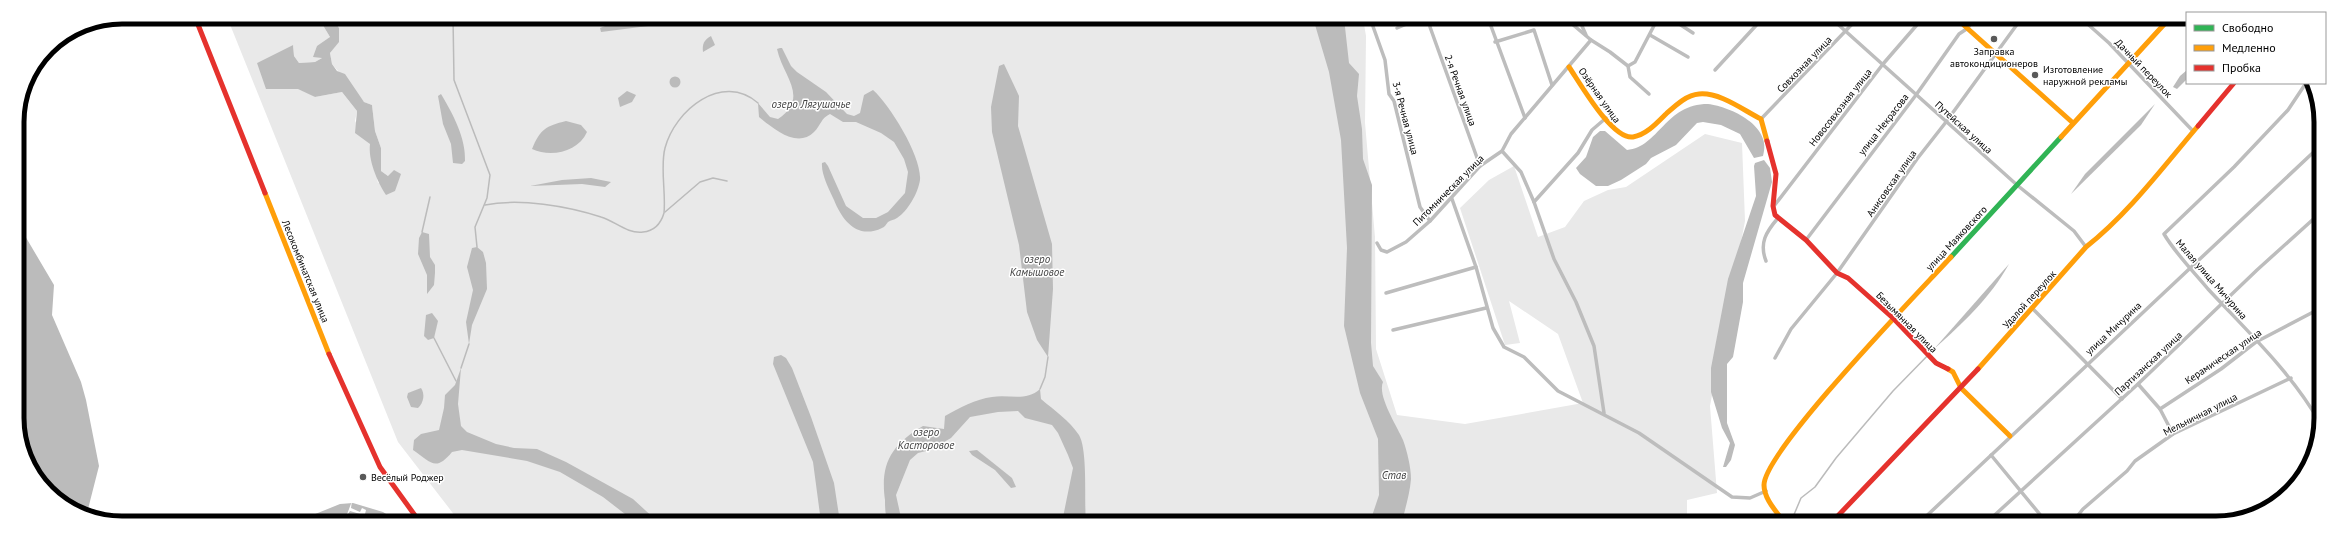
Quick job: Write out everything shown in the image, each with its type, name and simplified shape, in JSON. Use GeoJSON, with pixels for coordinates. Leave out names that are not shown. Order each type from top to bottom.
{"type":"FeatureCollection","features":[{"type":"Feature","properties":{"kind":"street","name":"Лесокомбинатская улица"},"geometry":{"type":"LineString","coordinates":[[199,24],[325,344],[380,467],[415,516]]}},
{"type":"Feature","properties":{"kind":"street","name":"3-я Речная улица"},"geometry":{"type":"LineString","coordinates":[[1372,24],[1385,60],[1389,94],[1394,101],[1420,207],[1430,221]]}},
{"type":"Feature","properties":{"kind":"street"},"geometry":{"type":"LineString","coordinates":[[1397,28],[1407,24]]}},
{"type":"Feature","properties":{"kind":"street","name":"2-я Речная улица"},"geometry":{"type":"LineString","coordinates":[[1430,24],[1480,166]]}},
{"type":"Feature","properties":{"kind":"street"},"geometry":{"type":"LineString","coordinates":[[1490,24],[1495,42],[1525,118]]}},
{"type":"Feature","properties":{"kind":"street"},"geometry":{"type":"LineString","coordinates":[[1572,24],[1591,40],[1628,66],[1630,77],[1649,94]]}},
{"type":"Feature","properties":{"kind":"street"},"geometry":{"type":"LineString","coordinates":[[1582,24],[1586,35]]}},
{"type":"Feature","properties":{"kind":"street"},"geometry":{"type":"LineString","coordinates":[[1628,66],[1635,62],[1655,24]]}},
{"type":"Feature","properties":{"kind":"street"},"geometry":{"type":"LineString","coordinates":[[1679,24],[1693,33]]}},
{"type":"Feature","properties":{"kind":"street"},"geometry":{"type":"LineString","coordinates":[[1716,70],[1757,24]]}},
{"type":"Feature","properties":{"kind":"street","name":"Путейская улица"},"geometry":{"type":"LineString","coordinates":[[1837,24],[1884,64],[1916,95],[2017,185],[2074,231],[2086,247]]}},
{"type":"Feature","properties":{"kind":"street","name":"Совхозная улица"},"geometry":{"type":"LineString","coordinates":[[1761,119],[1853,24]]}},
{"type":"Feature","properties":{"kind":"street","name":"Новосовхозная улица"},"geometry":{"type":"LineString","coordinates":[[1773,206],[1884,64],[1918,24]]}},
{"type":"Feature","properties":{"kind":"street"},"geometry":{"type":"LineString","coordinates":[[1963,24],[2073,123]]}},
{"type":"Feature","properties":{"kind":"street","name":"улица Некрасова"},"geometry":{"type":"LineString","coordinates":[[1806,240],[1916,95],[1959,34],[1968,28],[1970,24]]}},
{"type":"Feature","properties":{"kind":"street","name":"Анисовская улица"},"geometry":{"type":"LineString","coordinates":[[1775,358],[1791,329],[1837,273],[1917,159],[2017,24]]}},
{"type":"Feature","properties":{"kind":"street","name":"Дачный переулок"},"geometry":{"type":"LineString","coordinates":[[2087,24],[2128,63],[2192,130]]}},
{"type":"Feature","properties":{"kind":"street","name":"улица Маяковского"},"geometry":{"type":"LineString","coordinates":[[1766,491],[1765,477],[1787,442],[1831,388],[2164,24]]}},
{"type":"Feature","properties":{"kind":"street"},"geometry":{"type":"LineString","coordinates":[[1495,42],[1534,30],[1552,85]]}},
{"type":"Feature","properties":{"kind":"street"},"geometry":{"type":"LineString","coordinates":[[1650,35],[1688,57]]}},
{"type":"Feature","properties":{"kind":"street","name":"Питомническая улица"},"geometry":{"type":"LineString","coordinates":[[1377,243],[1381,250],[1387,252],[1406,242],[1430,221],[1452,199],[1480,166],[1502,151],[1511,134],[1552,85],[1570,67],[1591,40]]}},
{"type":"Feature","properties":{"kind":"street","name":"Озёрная улица"},"geometry":{"type":"LineString","coordinates":[[1570,67],[1617,133],[1632,139],[1648,129],[1682,101],[1697,94],[1715,97],[1761,119]]}},
{"type":"Feature","properties":{"kind":"street","name":"Удалой переулок"},"geometry":{"type":"LineString","coordinates":[[1838,516],[1961,388],[2033,309],[2086,247],[2102,235],[2144,189],[2192,130],[2233,84]]}},
{"type":"Feature","properties":{"kind":"street","name":"Малая улица Мичурина"},"geometry":{"type":"LineString","coordinates":[[2305,84],[2288,110],[2234,167],[2164,234],[2189,268],[2291,378],[2303,393],[2314,412]]}},
{"type":"Feature","properties":{"kind":"street"},"geometry":{"type":"LineString","coordinates":[[1534,202],[1578,153],[1592,130],[1606,118]]}},
{"type":"Feature","properties":{"kind":"street"},"geometry":{"type":"LineString","coordinates":[[1761,119],[1776,174],[1773,206]]}},
{"type":"Feature","properties":{"kind":"street"},"geometry":{"type":"LineString","coordinates":[[1502,151],[1521,172],[1534,202],[1554,259],[1576,302],[1594,346],[1604,413]]}},
{"type":"Feature","properties":{"kind":"street","name":"улица Мичурина"},"geometry":{"type":"LineString","coordinates":[[1925,516],[2087,362],[2230,232],[2314,152]]}},
{"type":"Feature","properties":{"kind":"street"},"geometry":{"type":"LineString","coordinates":[[1452,199],[1476,267],[1486,308],[1493,328],[1504,347],[1524,357],[1558,391],[1604,413],[1639,433],[1732,497],[1750,498],[1766,491],[1781,516]]}},
{"type":"Feature","properties":{"kind":"street","name":"Безымянная улица"},"geometry":{"type":"LineString","coordinates":[[1773,206],[1775,215],[1806,240],[1837,273],[1848,278],[1894,319],[1916,344],[1936,363],[1953,372],[1961,388],[2010,436]]}},
{"type":"Feature","properties":{"kind":"street"},"geometry":{"type":"LineString","coordinates":[[1766,261],[1763,253],[1763,242],[1778,218]]}},
{"type":"Feature","properties":{"kind":"street","name":"Партизанская улица"},"geometry":{"type":"LineString","coordinates":[[1993,516],[2021,489],[2122,399],[2223,305],[2257,270],[2314,219]]}},
{"type":"Feature","properties":{"kind":"street"},"geometry":{"type":"LineString","coordinates":[[1386,293],[1476,267]]}},
{"type":"Feature","properties":{"kind":"street"},"geometry":{"type":"LineString","coordinates":[[1393,330],[1486,308]]}},
{"type":"Feature","properties":{"kind":"street"},"geometry":{"type":"LineString","coordinates":[[2033,309],[2122,399]]}},
{"type":"Feature","properties":{"kind":"street","name":"Керамическая улица"},"geometry":{"type":"LineString","coordinates":[[2160,409],[2221,369],[2256,342],[2314,312]]}},
{"type":"Feature","properties":{"kind":"street","name":"Мельничная улица"},"geometry":{"type":"LineString","coordinates":[[2078,516],[2083,509],[2127,471],[2135,461],[2174,434],[2291,378]]}},
{"type":"Feature","properties":{"kind":"street"},"geometry":{"type":"LineString","coordinates":[[2138,384],[2160,409],[2174,434]]}},
{"type":"Feature","properties":{"kind":"street"},"geometry":{"type":"LineString","coordinates":[[1991,455],[2021,489],[2042,516]]}},
{"type":"Feature","properties":{"kind":"shaded area"},"geometry":{"type":"Polygon","coordinates":[[[230,24],[322,24],[330,37],[321,57],[322,58],[315,62],[299,63],[294,56],[293,45],[257,63],[315,97],[342,92],[357,111],[355,121],[370,144],[378,183],[388,176],[381,171],[381,148],[375,131],[372,105],[364,102],[332,64],[330,53],[339,41],[339,28],[336,24],[1364,24],[1366,36],[1365,123],[1375,237],[1376,349],[1397,415],[1465,424],[1583,403],[1558,334],[1509,301],[1520,343],[1505,345],[1460,208],[1489,180],[1514,166],[1538,237],[1565,227],[1584,201],[1608,190],[1626,187],[1705,134],[1742,143],[1745,221],[1710,406],[1717,493],[1687,500],[1687,516],[455,516],[398,442],[230,24]]]}},
{"type":"Feature","properties":{"kind":"water"},"geometry":{"type":"Polygon","coordinates":[[[322,24],[336,24],[339,28],[339,42],[330,53],[332,64],[337,71],[345,74],[364,102],[372,105],[375,131],[381,148],[381,171],[388,176],[394,170],[401,174],[395,191],[386,195],[374,170],[370,157],[370,144],[355,133],[357,111],[342,92],[315,97],[298,89],[266,89],[257,63],[293,45],[294,56],[299,63],[315,62],[322,58],[313,57],[317,46],[330,37],[322,24]]]}},
{"type":"Feature","properties":{"kind":"water"},"geometry":{"type":"Polygon","coordinates":[[[606,24],[664,24],[601,32],[600,28],[606,24]]]}},
{"type":"Feature","properties":{"kind":"water","name":"Став"},"geometry":{"type":"Polygon","coordinates":[[[1315,24],[1345,24],[1349,63],[1359,74],[1357,96],[1362,129],[1363,159],[1372,185],[1371,343],[1373,366],[1383,382],[1382,388],[1385,403],[1403,440],[1410,464],[1411,479],[1404,516],[1372,516],[1379,495],[1378,439],[1360,393],[1344,326],[1347,248],[1341,140],[1329,72],[1315,24]]]}},
{"type":"Feature","properties":{"kind":"water"},"geometry":{"type":"Polygon","coordinates":[[[711,36],[715,45],[703,52],[704,42],[711,36]]]}},
{"type":"Feature","properties":{"kind":"water","name":"озеро Лягушачье"},"geometry":{"type":"Polygon","coordinates":[[[782,48],[791,66],[797,72],[826,92],[847,114],[854,116],[860,113],[864,95],[873,90],[888,107],[904,132],[916,158],[920,180],[909,206],[901,215],[888,222],[883,228],[865,232],[858,230],[846,221],[837,207],[824,177],[822,163],[825,162],[828,166],[846,206],[863,218],[876,218],[888,212],[905,193],[908,172],[904,159],[894,142],[881,133],[856,122],[843,122],[830,114],[823,120],[814,132],[807,137],[800,138],[793,138],[785,135],[759,117],[758,103],[770,117],[778,119],[787,111],[792,103],[792,86],[780,59],[777,49],[782,48]]]}},
{"type":"Feature","properties":{"kind":"water","name":"озеро Камышовое"},"geometry":{"type":"Polygon","coordinates":[[[1004,64],[1019,96],[1018,126],[1052,244],[1053,289],[1048,357],[1037,340],[1027,312],[1019,245],[992,132],[991,107],[999,66],[1004,64]]]}},
{"type":"Feature","properties":{"kind":"water"},"geometry":{"type":"Polygon","coordinates":[[[2186,71],[2186,80],[2177,89],[2173,87],[2180,76],[2186,71]]]}},
{"type":"Feature","properties":{"kind":"water"},"geometry":{"type":"Polygon","coordinates":[[[675,76],[679,78],[681,82],[679,86],[675,88],[671,86],[669,82],[671,78],[675,76]]]}},
{"type":"Feature","properties":{"kind":"water"},"geometry":{"type":"Polygon","coordinates":[[[627,91],[636,95],[632,102],[620,107],[618,98],[627,91]]]}},
{"type":"Feature","properties":{"kind":"water"},"geometry":{"type":"Polygon","coordinates":[[[441,94],[458,126],[461,135],[465,152],[465,161],[462,164],[453,163],[451,144],[443,124],[438,96],[441,94]]]}},
{"type":"Feature","properties":{"kind":"water"},"geometry":{"type":"Polygon","coordinates":[[[1708,104],[1728,109],[1748,120],[1756,127],[1762,136],[1764,145],[1763,156],[1754,158],[1740,134],[1721,125],[1703,122],[1697,123],[1676,145],[1651,158],[1646,164],[1621,180],[1608,186],[1596,186],[1580,174],[1576,168],[1586,157],[1593,137],[1600,131],[1605,131],[1627,150],[1638,147],[1647,142],[1672,118],[1682,111],[1693,106],[1708,104]]]}},
{"type":"Feature","properties":{"kind":"water"},"geometry":{"type":"Polygon","coordinates":[[[2155,104],[2141,125],[2071,194],[2085,174],[2155,104]]]}},
{"type":"Feature","properties":{"kind":"water"},"geometry":{"type":"Polygon","coordinates":[[[566,121],[581,125],[587,132],[583,139],[571,149],[555,153],[547,153],[532,149],[544,129],[566,121]]]}},
{"type":"Feature","properties":{"kind":"water"},"geometry":{"type":"Polygon","coordinates":[[[1764,160],[1770,168],[1772,182],[1743,283],[1743,302],[1733,357],[1727,364],[1727,423],[1735,445],[1731,460],[1726,467],[1723,467],[1730,443],[1722,428],[1711,392],[1711,368],[1728,279],[1756,196],[1754,166],[1755,163],[1764,160]]]}},
{"type":"Feature","properties":{"kind":"water"},"geometry":{"type":"Polygon","coordinates":[[[591,178],[611,182],[605,187],[582,184],[530,186],[562,180],[591,178]]]}},
{"type":"Feature","properties":{"kind":"water"},"geometry":{"type":"Polygon","coordinates":[[[422,232],[429,234],[430,257],[435,265],[434,285],[427,294],[427,275],[418,254],[419,238],[422,232]]]}},
{"type":"Feature","properties":{"kind":"water"},"geometry":{"type":"Polygon","coordinates":[[[24,234],[54,285],[52,315],[81,382],[99,466],[88,510],[62,496],[44,478],[29,449],[24,424],[24,234]]]}},
{"type":"Feature","properties":{"kind":"water"},"geometry":{"type":"Polygon","coordinates":[[[477,247],[483,252],[486,263],[487,289],[472,325],[469,344],[466,322],[473,290],[467,267],[472,248],[477,247]]]}},
{"type":"Feature","properties":{"kind":"water"},"geometry":{"type":"Polygon","coordinates":[[[2009,264],[1994,288],[1985,299],[1934,349],[2009,264]]]}},
{"type":"Feature","properties":{"kind":"water"},"geometry":{"type":"Polygon","coordinates":[[[432,313],[438,321],[434,338],[428,340],[424,336],[426,315],[432,313]]]}},
{"type":"Feature","properties":{"kind":"water"},"geometry":{"type":"Polygon","coordinates":[[[781,355],[786,358],[792,368],[834,483],[839,516],[820,516],[813,462],[773,364],[774,357],[781,355]]]}},
{"type":"Feature","properties":{"kind":"water"},"geometry":{"type":"Polygon","coordinates":[[[461,368],[458,404],[461,426],[467,432],[496,444],[514,448],[537,449],[566,462],[633,499],[652,516],[628,516],[603,497],[560,472],[527,461],[462,450],[452,452],[441,462],[432,463],[428,461],[413,450],[414,440],[421,434],[439,430],[444,408],[445,395],[455,385],[461,368]]]}},
{"type":"Feature","properties":{"kind":"water"},"geometry":{"type":"Polygon","coordinates":[[[421,388],[423,395],[422,403],[418,408],[411,407],[407,397],[408,393],[421,388]]]}},
{"type":"Feature","properties":{"kind":"water","name":"озеро Касторовое"},"geometry":{"type":"Polygon","coordinates":[[[1040,389],[1041,399],[1071,425],[1079,435],[1082,442],[1085,464],[1086,516],[1063,516],[1073,468],[1058,433],[1052,425],[1025,418],[1018,411],[998,412],[970,417],[951,438],[930,450],[918,453],[910,460],[896,495],[901,516],[886,516],[884,476],[886,466],[896,448],[912,433],[923,426],[944,429],[945,416],[962,407],[986,398],[998,396],[1017,397],[1035,393],[1040,389]]]}},
{"type":"Feature","properties":{"kind":"water"},"geometry":{"type":"Polygon","coordinates":[[[977,450],[1012,478],[1016,487],[1011,488],[995,470],[972,455],[969,451],[977,450]]]}},
{"type":"Feature","properties":{"kind":"water"},"geometry":{"type":"Polygon","coordinates":[[[353,503],[383,512],[389,516],[310,516],[340,504],[353,503]]]}},
{"type":"Feature","properties":{"kind":"pier"},"geometry":{"type":"Polygon","coordinates":[[[352,501],[351,508],[360,512],[362,508],[366,510],[365,514],[369,516],[359,516],[360,514],[350,511],[346,516],[352,501]]]}},
{"type":"Feature","properties":{"kind":"waterway"},"geometry":{"type":"LineString","coordinates":[[453,24],[454,80],[490,175],[487,198],[475,227],[477,247]]}},
{"type":"Feature","properties":{"kind":"waterway"},"geometry":{"type":"LineString","coordinates":[[485,205],[513,202],[543,204],[588,213],[606,219],[632,231],[643,232],[651,230],[659,223],[664,213],[663,171],[665,148],[670,134],[689,109],[702,100],[715,94],[730,92],[744,94],[758,103]]}},
{"type":"Feature","properties":{"kind":"waterway"},"geometry":{"type":"LineString","coordinates":[[665,212],[700,182],[713,178],[727,181]]}},
{"type":"Feature","properties":{"kind":"waterway"},"geometry":{"type":"LineString","coordinates":[[422,232],[430,197]]}},
{"type":"Feature","properties":{"kind":"waterway"},"geometry":{"type":"LineString","coordinates":[[434,338],[456,381]]}},
{"type":"Feature","properties":{"kind":"waterway"},"geometry":{"type":"LineString","coordinates":[[461,368],[469,344]]}},
{"type":"Feature","properties":{"kind":"waterway"},"geometry":{"type":"LineString","coordinates":[[1793,516],[1801,498],[1815,487],[1836,458],[1893,391],[1934,349]]}},
{"type":"Feature","properties":{"kind":"waterway"},"geometry":{"type":"LineString","coordinates":[[1040,389],[1045,377],[1048,357]]}},
{"type":"Feature","properties":{"kind":"traffic: fast"},"geometry":{"type":"LineString","coordinates":[[1951,257],[2061,137]]}},
{"type":"Feature","properties":{"kind":"traffic: slow"},"geometry":{"type":"LineString","coordinates":[[1963,24],[2073,123]]}},
{"type":"Feature","properties":{"kind":"traffic: slow"},"geometry":{"type":"LineString","coordinates":[[2061,137],[2164,24]]}},
{"type":"Feature","properties":{"kind":"traffic: slow"},"geometry":{"type":"LineString","coordinates":[[1569,67],[1597,109],[1616,130],[1625,136],[1633,137],[1642,134],[1651,128],[1681,101],[1690,96],[1707,94],[1731,102],[1761,119],[1767,141]]}},
{"type":"Feature","properties":{"kind":"traffic: slow"},"geometry":{"type":"LineString","coordinates":[[1978,369],[2086,247],[2102,234],[2131,205],[2198,126]]}},
{"type":"Feature","properties":{"kind":"traffic: slow"},"geometry":{"type":"LineString","coordinates":[[265,193],[329,354]]}},
{"type":"Feature","properties":{"kind":"traffic: slow"},"geometry":{"type":"LineString","coordinates":[[1779,516],[1766,495],[1764,485],[1771,467],[1789,440],[1815,407],[1878,335],[1951,257]]}},
{"type":"Feature","properties":{"kind":"traffic: slow"},"geometry":{"type":"LineString","coordinates":[[1948,369],[1953,372],[1961,388],[2010,436]]}},
{"type":"Feature","properties":{"kind":"traffic: jam"},"geometry":{"type":"LineString","coordinates":[[198,24],[265,193]]}},
{"type":"Feature","properties":{"kind":"traffic: jam"},"geometry":{"type":"LineString","coordinates":[[2198,126],[2233,84]]}},
{"type":"Feature","properties":{"kind":"traffic: jam"},"geometry":{"type":"LineString","coordinates":[[1767,141],[1776,174],[1773,206],[1775,215],[1806,240],[1837,273],[1848,278],[1894,319],[1936,363],[1948,369]]}},
{"type":"Feature","properties":{"kind":"traffic: jam"},"geometry":{"type":"LineString","coordinates":[[329,354],[380,467],[415,516]]}},
{"type":"Feature","properties":{"kind":"traffic: jam"},"geometry":{"type":"LineString","coordinates":[[1838,516],[1978,369]]}},
{"type":"Feature","properties":{"kind":"place","name":"Заправка автокондиционеров"},"geometry":{"type":"Point","coordinates":[1994,39]}},
{"type":"Feature","properties":{"kind":"place","name":"Изготовление наружной рекламы"},"geometry":{"type":"Point","coordinates":[2035,75]}},
{"type":"Feature","properties":{"kind":"place","name":"Весёлый Роджер"},"geometry":{"type":"Point","coordinates":[363,477]}}]}
